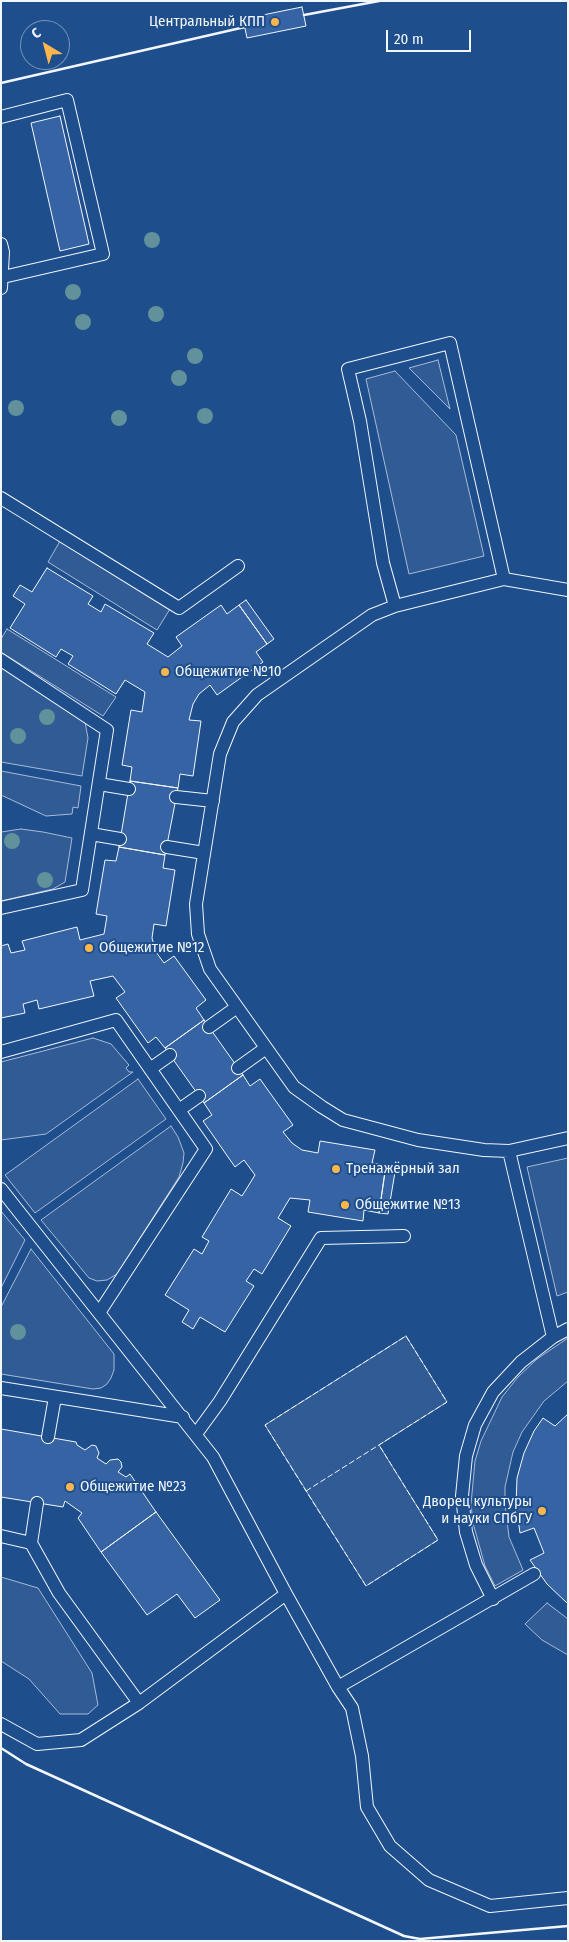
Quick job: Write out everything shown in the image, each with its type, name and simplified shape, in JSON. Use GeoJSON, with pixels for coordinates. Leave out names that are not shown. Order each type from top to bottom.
{"type":"FeatureCollection","features":[{"type":"Feature","properties":{"kind":"lane"},"geometry":{"type":"LineString","coordinates":[[1,117],[67,100],[103,254],[2,283],[3,252],[1,244]]}},
{"type":"Feature","properties":{"kind":"lane"},"geometry":{"type":"LineString","coordinates":[[395,606],[383,563],[360,421],[348,369],[450,343],[504,579]]}},
{"type":"Feature","properties":{"kind":"lane"},"geometry":{"type":"LineString","coordinates":[[1,498],[179,608],[238,566]]}},
{"type":"Feature","properties":{"kind":"lane"},"geometry":{"type":"LineString","coordinates":[[568,590],[504,579],[395,606],[372,615],[257,695],[233,722],[220,754],[196,904],[198,934],[210,969],[294,1087],[322,1107],[343,1120],[418,1140],[484,1150],[509,1151],[568,1138]]}},
{"type":"Feature","properties":{"kind":"lane"},"geometry":{"type":"LineString","coordinates":[[1,660],[107,730],[82,890],[1,908]]}},
{"type":"Feature","properties":{"kind":"lane"},"geometry":{"type":"LineString","coordinates":[[99,784],[129,789]]}},
{"type":"Feature","properties":{"kind":"lane"},"geometry":{"type":"LineString","coordinates":[[176,796],[213,800]]}},
{"type":"Feature","properties":{"kind":"lane"},"geometry":{"type":"LineString","coordinates":[[91,834],[120,839]]}},
{"type":"Feature","properties":{"kind":"lane"},"geometry":{"type":"LineString","coordinates":[[167,847],[204,853]]}},
{"type":"Feature","properties":{"kind":"lane"},"geometry":{"type":"LineString","coordinates":[[209,1027],[237,1007]]}},
{"type":"Feature","properties":{"kind":"lane"},"geometry":{"type":"LineString","coordinates":[[1,1052],[116,1020],[206,1149],[100,1312]]}},
{"type":"Feature","properties":{"kind":"lane"},"geometry":{"type":"LineString","coordinates":[[238,1068],[266,1048]]}},
{"type":"Feature","properties":{"kind":"lane"},"geometry":{"type":"LineString","coordinates":[[150,1069],[170,1055]]}},
{"type":"Feature","properties":{"kind":"lane"},"geometry":{"type":"LineString","coordinates":[[179,1110],[199,1096]]}},
{"type":"Feature","properties":{"kind":"lane"},"geometry":{"type":"LineString","coordinates":[[509,1151],[553,1337]]}},
{"type":"Feature","properties":{"kind":"lane"},"geometry":{"type":"LineString","coordinates":[[1,1189],[213,1457],[286,1594],[338,1687],[352,1708],[362,1756],[367,1807],[390,1846],[429,1880],[490,1906],[568,1898]]}},
{"type":"Feature","properties":{"kind":"lane"},"geometry":{"type":"LineString","coordinates":[[196,1434],[230,1384],[321,1238],[404,1236]]}},
{"type":"Feature","properties":{"kind":"lane"},"geometry":{"type":"LineString","coordinates":[[493,1599],[476,1565],[466,1532],[462,1496],[466,1456],[476,1424],[493,1392],[521,1362],[553,1337],[568,1329]]}},
{"type":"Feature","properties":{"kind":"lane"},"geometry":{"type":"LineString","coordinates":[[1,1388],[183,1417]]}},
{"type":"Feature","properties":{"kind":"lane"},"geometry":{"type":"LineString","coordinates":[[48,1437],[55,1397]]}},
{"type":"Feature","properties":{"kind":"lane"},"geometry":{"type":"LineString","coordinates":[[37,1503],[31,1543],[59,1593],[140,1703]]}},
{"type":"Feature","properties":{"kind":"lane"},"geometry":{"type":"LineString","coordinates":[[1,1536],[31,1543]]}},
{"type":"Feature","properties":{"kind":"lane"},"geometry":{"type":"LineString","coordinates":[[338,1687],[534,1574]]}},
{"type":"Feature","properties":{"kind":"lane"},"geometry":{"type":"LineString","coordinates":[[1,1724],[37,1744],[81,1740],[140,1703],[286,1594]]}},
{"type":"Feature","properties":{"kind":"shaded area"},"geometry":{"type":"Polygon","coordinates":[[[438,360],[450,409],[409,368],[438,360]]]}},
{"type":"Feature","properties":{"kind":"shaded area"},"geometry":{"type":"Polygon","coordinates":[[[395,371],[456,435],[484,556],[409,574],[366,379],[395,371]]]}},
{"type":"Feature","properties":{"kind":"shaded area"},"geometry":{"type":"Polygon","coordinates":[[[60,541],[170,609],[157,630],[48,562],[60,541]]]}},
{"type":"Feature","properties":{"kind":"shaded area"},"geometry":{"type":"Polygon","coordinates":[[[7,629],[116,697],[103,716],[1,652],[1,639],[7,629]]]}},
{"type":"Feature","properties":{"kind":"shaded area"},"geometry":{"type":"Polygon","coordinates":[[[1,667],[85,722],[88,738],[82,776],[1,762],[1,667]]]}},
{"type":"Feature","properties":{"kind":"shaded area"},"geometry":{"type":"Polygon","coordinates":[[[1,771],[81,786],[78,808],[73,807],[72,814],[46,816],[1,795],[1,771]]]}},
{"type":"Feature","properties":{"kind":"shaded area"},"geometry":{"type":"Polygon","coordinates":[[[21,829],[72,838],[65,882],[53,889],[1,901],[1,832],[21,829]]]}},
{"type":"Feature","properties":{"kind":"shaded area"},"geometry":{"type":"Polygon","coordinates":[[[93,1038],[111,1044],[129,1065],[126,1068],[129,1072],[133,1072],[46,1134],[1,1140],[1,1062],[93,1038]]]}},
{"type":"Feature","properties":{"kind":"shaded area"},"geometry":{"type":"Polygon","coordinates":[[[138,1079],[166,1119],[35,1213],[5,1175],[138,1079]]]}},
{"type":"Feature","properties":{"kind":"shaded area"},"geometry":{"type":"Polygon","coordinates":[[[171,1126],[178,1137],[184,1153],[179,1177],[117,1274],[107,1280],[97,1281],[89,1278],[41,1220],[171,1126]]]}},
{"type":"Feature","properties":{"kind":"shaded area"},"geometry":{"type":"Polygon","coordinates":[[[568,1158],[568,1292],[557,1296],[527,1167],[568,1158]]]}},
{"type":"Feature","properties":{"kind":"shaded area"},"geometry":{"type":"Polygon","coordinates":[[[1,1211],[25,1240],[1,1288],[1,1211]]]}},
{"type":"Feature","properties":{"kind":"shaded area"},"geometry":{"type":"Polygon","coordinates":[[[31,1249],[114,1354],[114,1370],[111,1378],[101,1388],[93,1389],[1,1374],[1,1307],[31,1249]]]}},
{"type":"Feature","properties":{"kind":"shaded area"},"geometry":{"type":"Polygon","coordinates":[[[406,1336],[447,1402],[379,1445],[438,1540],[366,1586],[265,1425],[406,1336]]]}},
{"type":"Feature","properties":{"kind":"shaded area"},"geometry":{"type":"Polygon","coordinates":[[[568,1338],[568,1381],[544,1401],[522,1432],[513,1452],[505,1487],[509,1537],[523,1570],[495,1586],[485,1566],[473,1523],[471,1504],[475,1461],[481,1441],[502,1397],[518,1377],[537,1359],[568,1338]]]}},
{"type":"Feature","properties":{"kind":"shaded area"},"geometry":{"type":"Polygon","coordinates":[[[1,1577],[38,1588],[92,1673],[98,1705],[88,1714],[60,1714],[29,1679],[1,1661],[1,1577]]]}},
{"type":"Feature","properties":{"kind":"shaded area"},"geometry":{"type":"Polygon","coordinates":[[[547,1603],[568,1619],[568,1655],[542,1640],[525,1624],[547,1603]]]}},
{"type":"Feature","properties":{"kind":"building","name":"Центральный КПП"},"geometry":{"type":"Polygon","coordinates":[[[302,7],[306,26],[247,38],[243,19],[302,7]]]}},
{"type":"Feature","properties":{"kind":"building"},"geometry":{"type":"Polygon","coordinates":[[[60,116],[89,244],[60,251],[31,123],[60,116]]]}},
{"type":"Feature","properties":{"kind":"building","name":"Общежитие №10"},"geometry":{"type":"Polygon","coordinates":[[[47,568],[93,596],[88,604],[101,612],[105,604],[154,633],[147,644],[168,657],[182,646],[176,637],[221,605],[227,614],[239,605],[267,644],[256,652],[263,662],[217,695],[210,685],[199,694],[193,704],[189,720],[201,721],[193,776],[180,774],[178,788],[130,781],[132,767],[122,765],[131,710],[142,712],[145,692],[125,680],[116,694],[68,664],[73,656],[61,649],[56,657],[10,628],[25,604],[13,596],[20,585],[32,592],[47,568]]]}},
{"type":"Feature","properties":{"kind":"building"},"geometry":{"type":"Polygon","coordinates":[[[246,600],[274,639],[267,644],[239,605],[246,600]]]}},
{"type":"Feature","properties":{"kind":"building"},"geometry":{"type":"Polygon","coordinates":[[[130,781],[178,788],[165,855],[119,847],[130,781]]]}},
{"type":"Feature","properties":{"kind":"building","name":"Общежитие №12"},"geometry":{"type":"Polygon","coordinates":[[[119,847],[165,855],[163,868],[175,870],[166,926],[154,924],[152,938],[156,952],[164,963],[174,956],[206,1000],[196,1008],[204,1020],[165,1048],[156,1037],[148,1043],[116,998],[125,992],[113,976],[90,981],[94,996],[39,1009],[37,1000],[23,1004],[25,1013],[1,1018],[1,946],[8,944],[11,953],[25,950],[22,941],[77,927],[80,940],[104,934],[107,916],[96,914],[105,860],[116,861],[119,847]]]}},
{"type":"Feature","properties":{"kind":"building"},"geometry":{"type":"Polygon","coordinates":[[[204,1020],[243,1075],[204,1103],[165,1048],[204,1020]]]}},
{"type":"Feature","properties":{"kind":"building","name":"Общежитие №13"},"geometry":{"type":"Polygon","coordinates":[[[243,1075],[250,1086],[260,1079],[293,1125],[283,1132],[292,1143],[302,1150],[318,1153],[320,1141],[375,1150],[372,1163],[386,1165],[379,1213],[364,1210],[363,1221],[308,1212],[310,1200],[290,1198],[278,1218],[291,1226],[262,1274],[254,1269],[246,1281],[254,1286],[225,1332],[200,1317],[193,1329],[182,1322],[189,1310],[165,1295],[194,1249],[202,1254],[209,1241],[202,1237],[231,1189],[242,1196],[255,1175],[244,1160],[235,1167],[203,1121],[212,1115],[204,1103],[243,1075]]]}},
{"type":"Feature","properties":{"kind":"building"},"geometry":{"type":"Polygon","coordinates":[[[386,1165],[396,1166],[388,1214],[379,1213],[386,1165]]]}},
{"type":"Feature","properties":{"kind":"building","name":"Дворец культуры и науки СПбГУ"},"geometry":{"type":"Polygon","coordinates":[[[568,1414],[568,1604],[547,1584],[530,1560],[544,1553],[534,1528],[520,1533],[516,1505],[517,1478],[524,1453],[534,1431],[543,1418],[555,1426],[568,1414]]]}},
{"type":"Feature","properties":{"kind":"building","name":"Общежитие №23"},"geometry":{"type":"Polygon","coordinates":[[[1,1429],[76,1442],[77,1445],[85,1450],[92,1445],[96,1446],[99,1453],[97,1458],[106,1464],[110,1460],[118,1459],[121,1462],[122,1467],[118,1472],[126,1477],[130,1474],[156,1512],[101,1552],[78,1518],[82,1513],[65,1501],[63,1507],[1,1497],[1,1429]]]}},
{"type":"Feature","properties":{"kind":"building"},"geometry":{"type":"Polygon","coordinates":[[[156,1512],[220,1600],[195,1618],[177,1594],[147,1615],[101,1552],[156,1512]]]}},
{"type":"Feature","properties":{"kind":"fence"},"geometry":{"type":"LineString","coordinates":[[306,1491],[447,1402],[406,1336],[265,1425],[306,1491],[366,1586],[438,1540],[379,1445]]}},
{"type":"Feature","properties":{"kind":"wall"},"geometry":{"type":"LineString","coordinates":[[304,15],[379,1]]}},
{"type":"Feature","properties":{"kind":"wall"},"geometry":{"type":"LineString","coordinates":[[1,83],[245,27]]}},
{"type":"Feature","properties":{"kind":"wall"},"geometry":{"type":"LineString","coordinates":[[1,1748],[26,1764],[404,1936],[420,1939],[568,1926]]}},
{"type":"Feature","properties":{"kind":"place","name":"Центральный КПП"},"geometry":{"type":"Point","coordinates":[275,22]}},
{"type":"Feature","properties":{"kind":"place","name":"Общежитие №10"},"geometry":{"type":"Point","coordinates":[165,672]}},
{"type":"Feature","properties":{"kind":"place","name":"Общежитие №12"},"geometry":{"type":"Point","coordinates":[89,948]}},
{"type":"Feature","properties":{"kind":"place","name":"Тренажёрный зал"},"geometry":{"type":"Point","coordinates":[336,1169]}},
{"type":"Feature","properties":{"kind":"place","name":"Общежитие №13"},"geometry":{"type":"Point","coordinates":[345,1205]}},
{"type":"Feature","properties":{"kind":"place","name":"Общежитие №23"},"geometry":{"type":"Point","coordinates":[70,1487]}},
{"type":"Feature","properties":{"kind":"place","name":"Дворец культуры и науки СПбГУ"},"geometry":{"type":"Point","coordinates":[542,1511]}}]}
